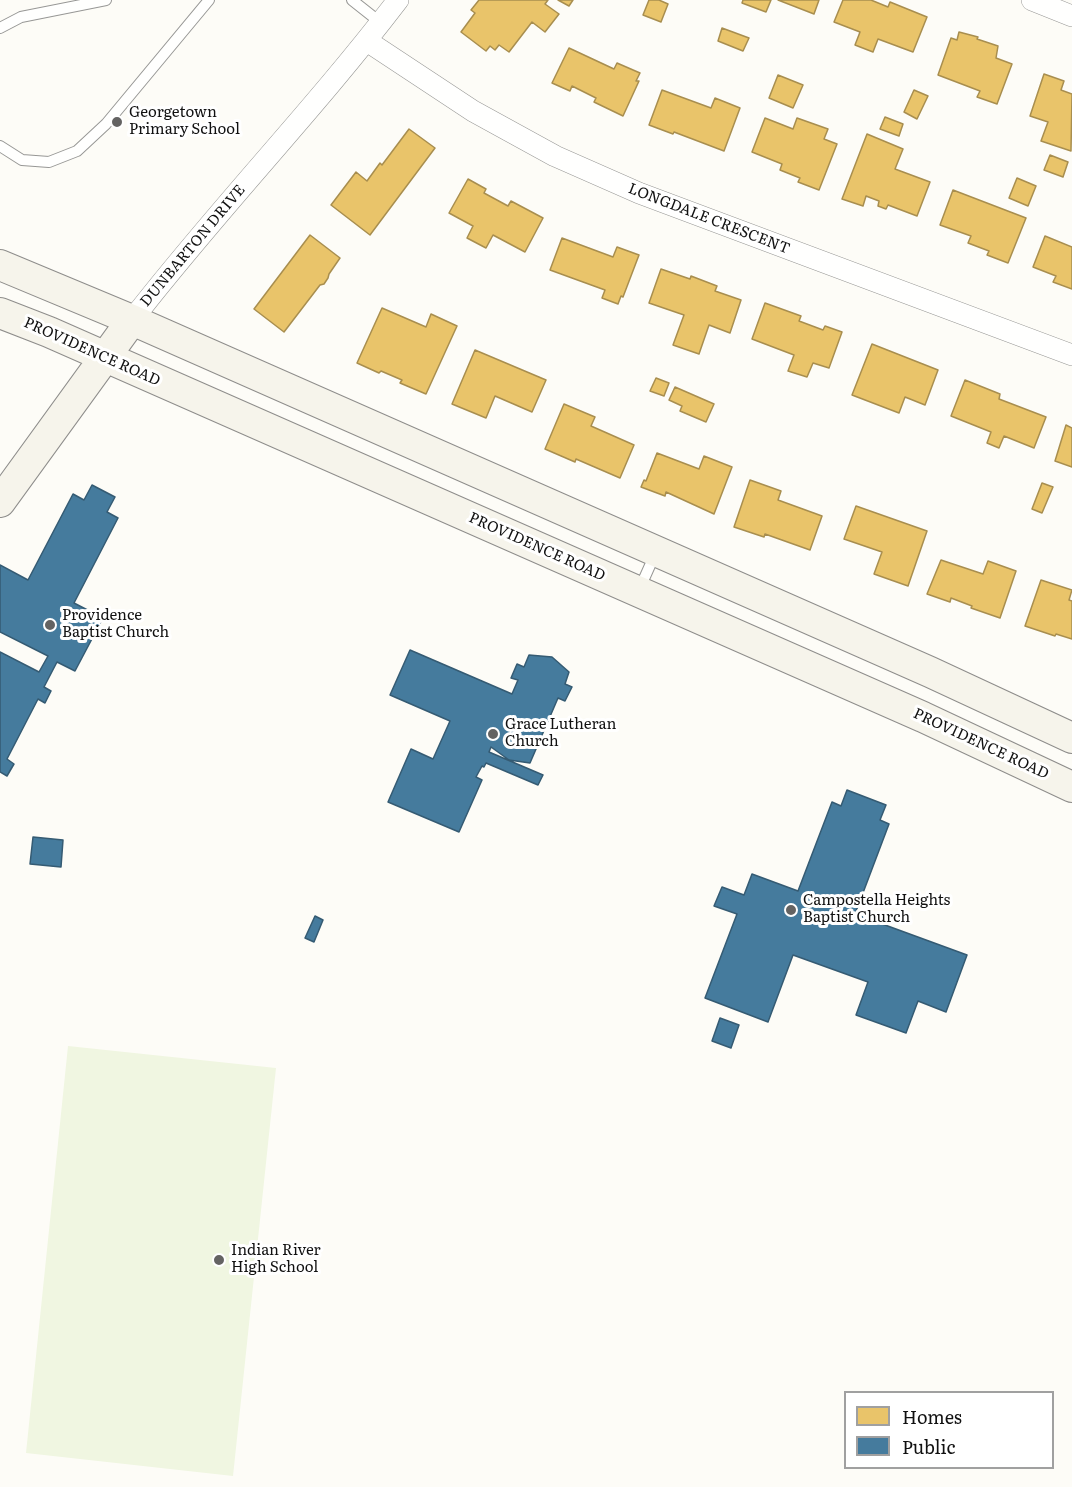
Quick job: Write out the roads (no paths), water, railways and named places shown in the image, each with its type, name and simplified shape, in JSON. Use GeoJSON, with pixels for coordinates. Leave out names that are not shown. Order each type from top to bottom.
{"type":"FeatureCollection","features":[{"type":"Feature","properties":{"kind":"main road"},"geometry":{"type":"LineString","coordinates":[[0,265],[132,320],[920,667],[1072,738]]}},
{"type":"Feature","properties":{"kind":"main road","name":"PROVIDENCE ROAD"},"geometry":{"type":"LineString","coordinates":[[0,313],[964,735],[1072,787]]}},
{"type":"Feature","properties":{"kind":"main road","name":"DUNBARTON DRIVE"},"geometry":{"type":"LineString","coordinates":[[0,502],[132,320]]}},
{"type":"Feature","properties":{"kind":"street","name":"DUNBARTON DRIVE"},"geometry":{"type":"LineString","coordinates":[[132,320],[198,237],[367,41],[398,0]]}},
{"type":"Feature","properties":{"kind":"street"},"geometry":{"type":"LineString","coordinates":[[1032,0],[1072,16]]}},
{"type":"Feature","properties":{"kind":"street","name":"LONGDALE CRESCENT"},"geometry":{"type":"LineString","coordinates":[[367,41],[473,111],[555,156],[639,193],[1072,355]]}},
{"type":"Feature","properties":{"kind":"lane"},"geometry":{"type":"LineString","coordinates":[[0,28],[21,17],[106,0]]}},
{"type":"Feature","properties":{"kind":"lane"},"geometry":{"type":"LineString","coordinates":[[0,146],[22,159],[49,162],[76,151],[106,124],[209,0]]}},
{"type":"Feature","properties":{"kind":"lane"},"geometry":{"type":"LineString","coordinates":[[352,0],[381,23]]}},
{"type":"Feature","properties":{"kind":"lane"},"geometry":{"type":"LineString","coordinates":[[638,592],[656,551]]}},
{"type":"Feature","properties":{"kind":"place","name":"Georgetown Primary School"},"geometry":{"type":"Point","coordinates":[117,122]}},
{"type":"Feature","properties":{"kind":"place","name":"Providence Baptist Church"},"geometry":{"type":"Point","coordinates":[50,625]}},
{"type":"Feature","properties":{"kind":"place","name":"Grace Lutheran Church"},"geometry":{"type":"Point","coordinates":[493,734]}},
{"type":"Feature","properties":{"kind":"place","name":"Campostella Heights Baptist Church"},"geometry":{"type":"Point","coordinates":[791,910]}},
{"type":"Feature","properties":{"kind":"place","name":"Indian River High School"},"geometry":{"type":"Point","coordinates":[219,1260]}}]}
